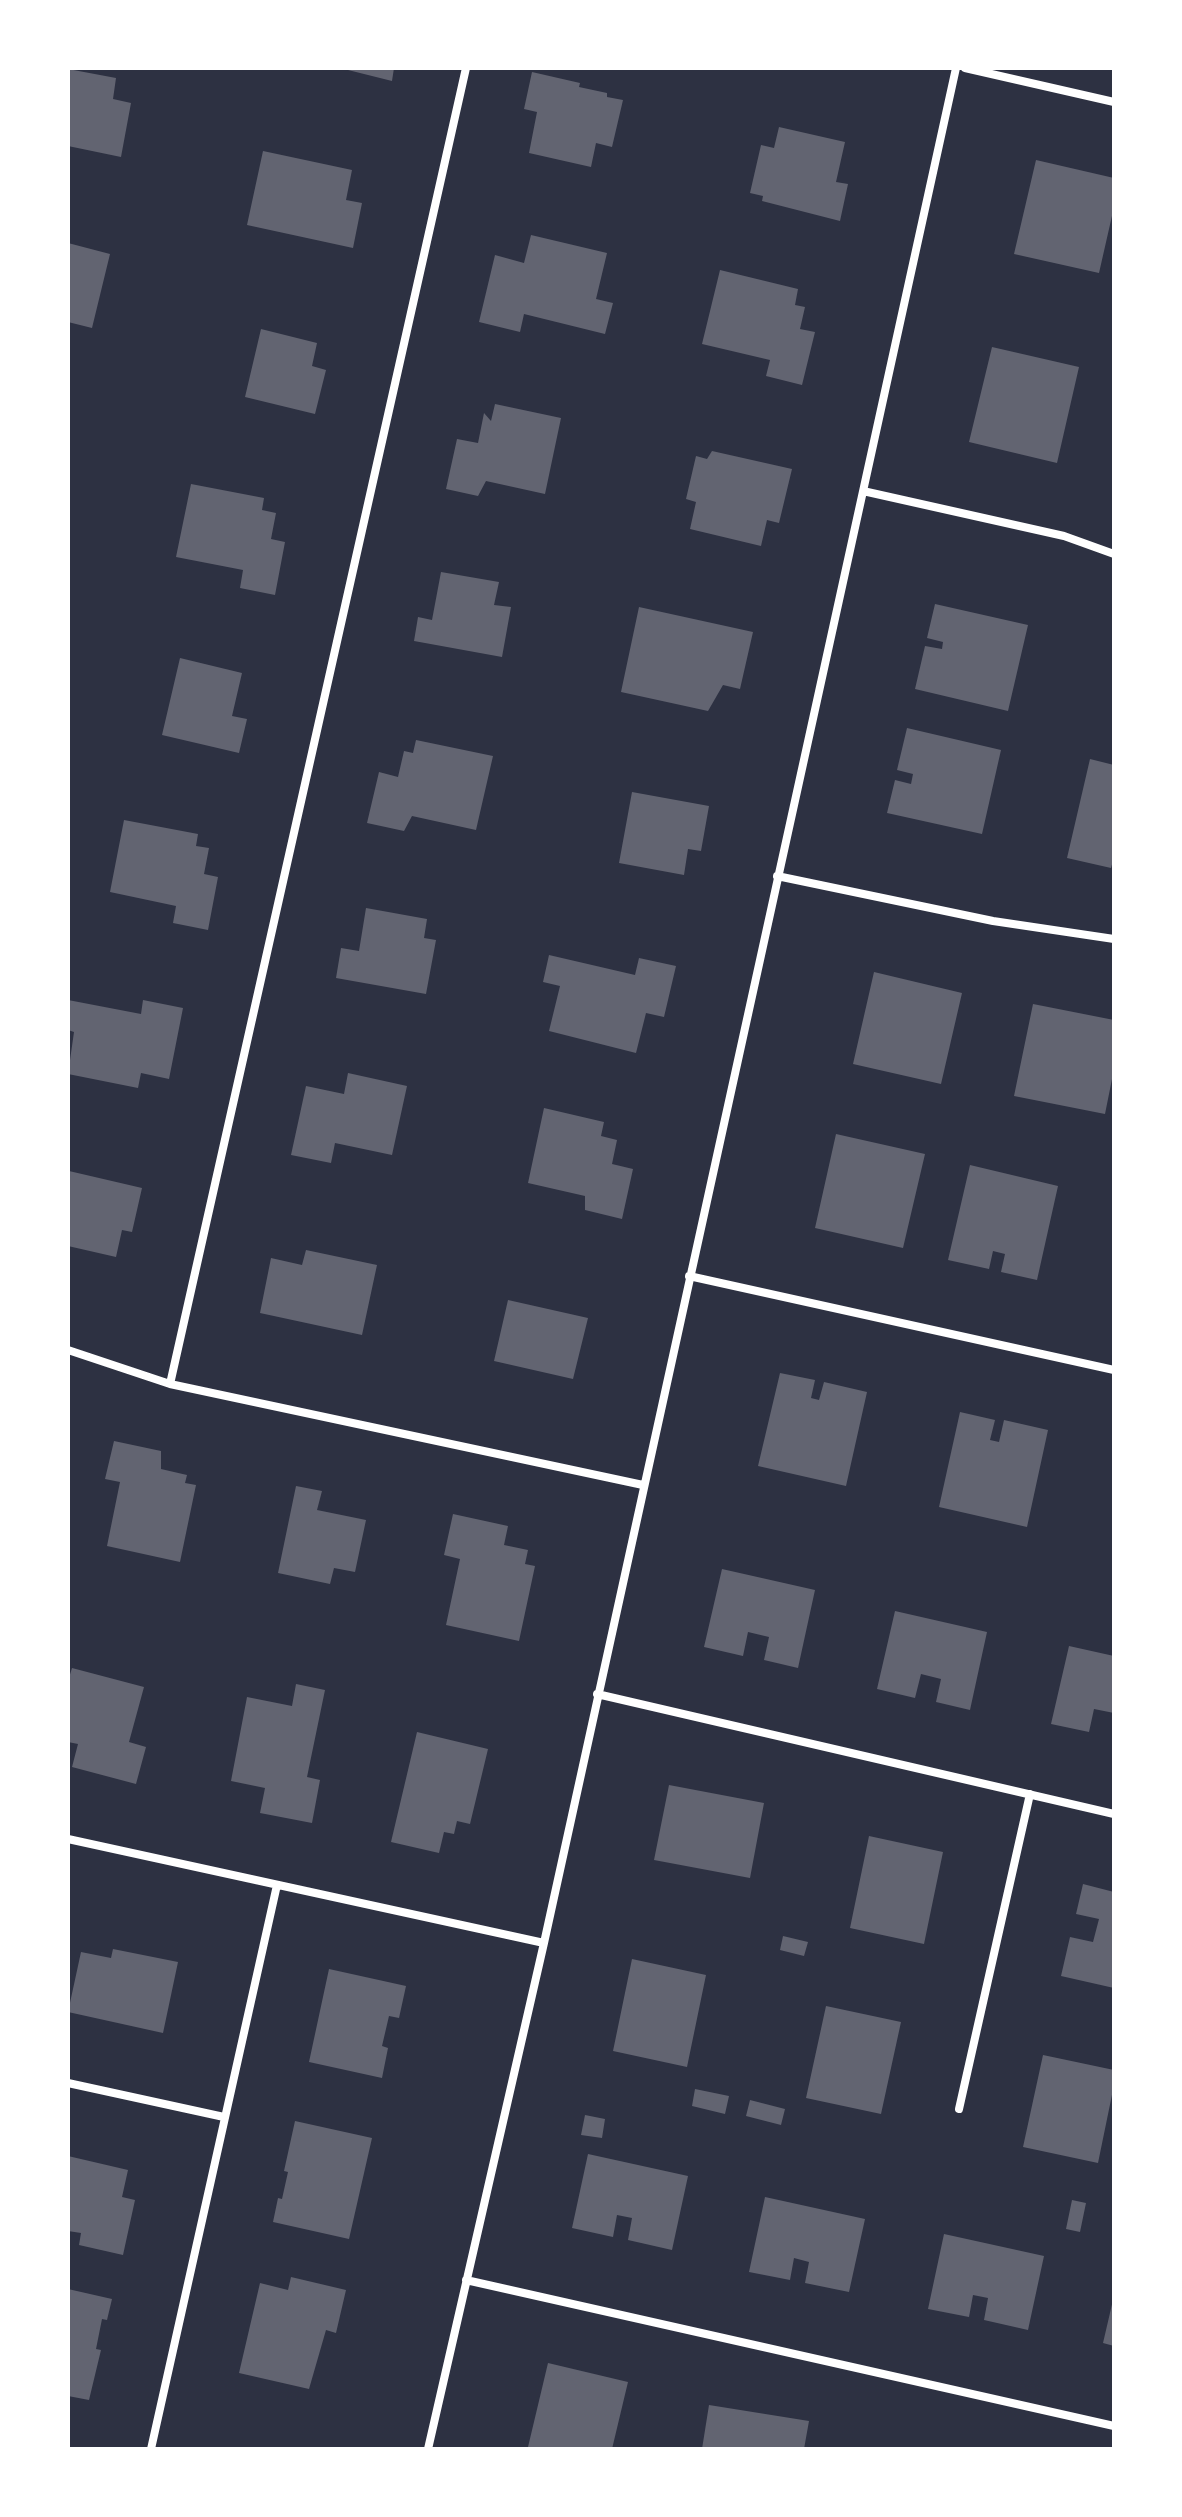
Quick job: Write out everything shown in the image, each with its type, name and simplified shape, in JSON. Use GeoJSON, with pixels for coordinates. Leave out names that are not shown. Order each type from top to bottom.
{"type":"FeatureCollection","features":[{"type":"Feature","properties":{"kind":"street"},"geometry":{"type":"LineString","coordinates":[[170,1384],[466,68]]}},
{"type":"Feature","properties":{"kind":"street"},"geometry":{"type":"LineString","coordinates":[[428,2449],[544,1943],[956,68]]}},
{"type":"Feature","properties":{"kind":"street"},"geometry":{"type":"LineString","coordinates":[[965,68],[1114,102]]}},
{"type":"Feature","properties":{"kind":"street"},"geometry":{"type":"LineString","coordinates":[[863,491],[1064,536],[1114,554]]}},
{"type":"Feature","properties":{"kind":"street"},"geometry":{"type":"LineString","coordinates":[[777,876],[993,921],[1114,939]]}},
{"type":"Feature","properties":{"kind":"street"},"geometry":{"type":"LineString","coordinates":[[689,1276],[1114,1370]]}},
{"type":"Feature","properties":{"kind":"street"},"geometry":{"type":"LineString","coordinates":[[68,1350],[170,1384],[643,1485]]}},
{"type":"Feature","properties":{"kind":"street"},"geometry":{"type":"LineString","coordinates":[[597,1694],[1114,1814]]}},
{"type":"Feature","properties":{"kind":"street"},"geometry":{"type":"LineString","coordinates":[[959,2109],[1030,1794]]}},
{"type":"Feature","properties":{"kind":"street"},"geometry":{"type":"LineString","coordinates":[[68,1839],[544,1943]]}},
{"type":"Feature","properties":{"kind":"street"},"geometry":{"type":"LineString","coordinates":[[151,2449],[277,1885]]}},
{"type":"Feature","properties":{"kind":"street"},"geometry":{"type":"LineString","coordinates":[[68,2083],[224,2117]]}},
{"type":"Feature","properties":{"kind":"street"},"geometry":{"type":"LineString","coordinates":[[466,2280],[1114,2426]]}},
{"type":"Feature","properties":{"kind":"building"},"geometry":{"type":"Polygon","coordinates":[[[340,68],[394,68],[392,81],[340,68]]]}},
{"type":"Feature","properties":{"kind":"building"},"geometry":{"type":"Polygon","coordinates":[[[68,69],[116,78],[113,99],[131,103],[121,157],[68,146],[68,69]]]}},
{"type":"Feature","properties":{"kind":"building"},"geometry":{"type":"Polygon","coordinates":[[[532,72],[580,83],[579,87],[623,100],[612,147],[596,143],[591,167],[529,153],[537,112],[524,109],[532,72]]]}},
{"type":"Feature","properties":{"kind":"building"},"geometry":{"type":"Polygon","coordinates":[[[779,127],[845,142],[836,182],[848,184],[840,221],[762,201],[763,196],[750,193],[761,145],[774,148],[779,127]]]}},
{"type":"Feature","properties":{"kind":"building"},"geometry":{"type":"Polygon","coordinates":[[[263,151],[352,170],[346,200],[362,203],[353,248],[247,225],[263,151]]]}},
{"type":"Feature","properties":{"kind":"building"},"geometry":{"type":"Polygon","coordinates":[[[1036,160],[1114,178],[1114,207],[1099,273],[1014,254],[1036,160]]]}},
{"type":"Feature","properties":{"kind":"building"},"geometry":{"type":"Polygon","coordinates":[[[531,235],[607,253],[596,299],[613,303],[605,334],[524,314],[520,332],[479,322],[495,255],[524,263],[531,235]]]}},
{"type":"Feature","properties":{"kind":"building"},"geometry":{"type":"Polygon","coordinates":[[[68,243],[110,254],[92,328],[68,322],[68,243]]]}},
{"type":"Feature","properties":{"kind":"building"},"geometry":{"type":"Polygon","coordinates":[[[720,270],[798,289],[795,305],[805,307],[800,329],[815,332],[802,385],[766,376],[770,360],[702,344],[720,270]]]}},
{"type":"Feature","properties":{"kind":"building"},"geometry":{"type":"Polygon","coordinates":[[[261,329],[317,343],[312,366],[326,370],[315,414],[245,397],[261,329]]]}},
{"type":"Feature","properties":{"kind":"building"},"geometry":{"type":"Polygon","coordinates":[[[992,347],[1079,367],[1057,463],[969,442],[992,347]]]}},
{"type":"Feature","properties":{"kind":"building"},"geometry":{"type":"Polygon","coordinates":[[[495,404],[561,418],[545,494],[486,481],[478,496],[446,489],[457,439],[478,443],[484,413],[491,421],[495,404]]]}},
{"type":"Feature","properties":{"kind":"building"},"geometry":{"type":"Polygon","coordinates":[[[712,451],[792,469],[779,523],[767,520],[761,546],[690,529],[696,502],[686,499],[696,456],[707,459],[712,451]]]}},
{"type":"Feature","properties":{"kind":"building"},"geometry":{"type":"Polygon","coordinates":[[[191,484],[264,498],[262,510],[276,513],[271,539],[285,542],[275,595],[240,588],[243,570],[176,557],[191,484]]]}},
{"type":"Feature","properties":{"kind":"building"},"geometry":{"type":"Polygon","coordinates":[[[441,572],[499,582],[494,605],[511,607],[502,657],[414,641],[418,617],[432,620],[441,572]]]}},
{"type":"Feature","properties":{"kind":"building"},"geometry":{"type":"Polygon","coordinates":[[[935,604],[1028,625],[1008,711],[915,689],[925,646],[942,649],[943,642],[927,638],[935,604]]]}},
{"type":"Feature","properties":{"kind":"building"},"geometry":{"type":"Polygon","coordinates":[[[639,607],[753,632],[740,689],[723,685],[708,711],[621,692],[639,607]]]}},
{"type":"Feature","properties":{"kind":"building"},"geometry":{"type":"Polygon","coordinates":[[[180,658],[242,673],[232,716],[247,719],[239,753],[162,735],[180,658]]]}},
{"type":"Feature","properties":{"kind":"building"},"geometry":{"type":"Polygon","coordinates":[[[907,728],[1001,750],[982,834],[887,813],[895,780],[911,784],[913,774],[897,770],[907,728]]]}},
{"type":"Feature","properties":{"kind":"building"},"geometry":{"type":"Polygon","coordinates":[[[416,740],[493,756],[476,830],[412,816],[404,831],[367,823],[379,772],[398,777],[404,751],[413,753],[416,740]]]}},
{"type":"Feature","properties":{"kind":"building"},"geometry":{"type":"Polygon","coordinates":[[[1090,759],[1114,765],[1114,857],[1111,868],[1067,858],[1090,759]]]}},
{"type":"Feature","properties":{"kind":"building"},"geometry":{"type":"Polygon","coordinates":[[[632,792],[709,806],[701,851],[688,849],[684,875],[619,863],[632,792]]]}},
{"type":"Feature","properties":{"kind":"building"},"geometry":{"type":"Polygon","coordinates":[[[124,820],[198,834],[196,846],[209,848],[204,874],[218,877],[208,930],[173,923],[176,906],[110,892],[124,820]]]}},
{"type":"Feature","properties":{"kind":"building"},"geometry":{"type":"Polygon","coordinates":[[[366,908],[427,919],[424,938],[436,940],[426,994],[336,978],[341,948],[359,951],[366,908]]]}},
{"type":"Feature","properties":{"kind":"building"},"geometry":{"type":"Polygon","coordinates":[[[549,955],[635,975],[639,958],[676,966],[664,1017],[646,1013],[636,1053],[549,1031],[560,986],[543,982],[549,955]]]}},
{"type":"Feature","properties":{"kind":"building"},"geometry":{"type":"Polygon","coordinates":[[[874,972],[962,993],[941,1084],[853,1064],[874,972]]]}},
{"type":"Feature","properties":{"kind":"building"},"geometry":{"type":"Polygon","coordinates":[[[68,1000],[141,1014],[143,1000],[183,1008],[169,1079],[141,1073],[138,1088],[68,1074],[74,1032],[68,1030],[68,1000]]]}},
{"type":"Feature","properties":{"kind":"building"},"geometry":{"type":"Polygon","coordinates":[[[1033,1004],[1114,1020],[1114,1069],[1105,1114],[1014,1096],[1033,1004]]]}},
{"type":"Feature","properties":{"kind":"building"},"geometry":{"type":"Polygon","coordinates":[[[348,1073],[407,1086],[392,1155],[335,1143],[331,1163],[291,1155],[306,1086],[344,1094],[348,1073]]]}},
{"type":"Feature","properties":{"kind":"building"},"geometry":{"type":"Polygon","coordinates":[[[544,1108],[604,1122],[601,1136],[617,1140],[612,1164],[633,1169],[622,1219],[585,1210],[585,1196],[528,1183],[544,1108]]]}},
{"type":"Feature","properties":{"kind":"building"},"geometry":{"type":"Polygon","coordinates":[[[836,1134],[925,1154],[903,1248],[815,1228],[836,1134]]]}},
{"type":"Feature","properties":{"kind":"building"},"geometry":{"type":"Polygon","coordinates":[[[970,1165],[1058,1186],[1037,1280],[1001,1272],[1005,1254],[993,1251],[989,1269],[948,1260],[970,1165]]]}},
{"type":"Feature","properties":{"kind":"building"},"geometry":{"type":"Polygon","coordinates":[[[69,1171],[142,1188],[132,1232],[122,1230],[116,1257],[68,1246],[69,1171]]]}},
{"type":"Feature","properties":{"kind":"building"},"geometry":{"type":"Polygon","coordinates":[[[306,1250],[377,1265],[362,1335],[260,1313],[271,1258],[302,1265],[306,1250]]]}},
{"type":"Feature","properties":{"kind":"building"},"geometry":{"type":"Polygon","coordinates":[[[508,1300],[588,1318],[573,1379],[494,1361],[508,1300]]]}},
{"type":"Feature","properties":{"kind":"building"},"geometry":{"type":"Polygon","coordinates":[[[780,1373],[815,1380],[811,1398],[819,1400],[824,1382],[867,1392],[846,1486],[758,1466],[780,1373]]]}},
{"type":"Feature","properties":{"kind":"building"},"geometry":{"type":"Polygon","coordinates":[[[960,1412],[995,1420],[990,1440],[999,1442],[1004,1420],[1048,1430],[1027,1527],[939,1507],[960,1412]]]}},
{"type":"Feature","properties":{"kind":"building"},"geometry":{"type":"Polygon","coordinates":[[[114,1441],[161,1451],[161,1469],[187,1475],[185,1483],[196,1485],[180,1562],[107,1546],[120,1482],[105,1479],[114,1441]]]}},
{"type":"Feature","properties":{"kind":"building"},"geometry":{"type":"Polygon","coordinates":[[[296,1486],[322,1491],[317,1510],[366,1520],[355,1572],[334,1568],[330,1584],[278,1573],[296,1486]]]}},
{"type":"Feature","properties":{"kind":"building"},"geometry":{"type":"Polygon","coordinates":[[[453,1514],[508,1526],[504,1545],[528,1550],[525,1564],[535,1566],[519,1641],[446,1625],[460,1559],[444,1555],[453,1514]]]}},
{"type":"Feature","properties":{"kind":"building"},"geometry":{"type":"Polygon","coordinates":[[[722,1569],[815,1590],[798,1668],[764,1660],[769,1637],[748,1632],[743,1656],[704,1647],[722,1569]]]}},
{"type":"Feature","properties":{"kind":"building"},"geometry":{"type":"Polygon","coordinates":[[[895,1611],[987,1632],[970,1710],[936,1702],[941,1679],[921,1674],[915,1698],[877,1689],[895,1611]]]}},
{"type":"Feature","properties":{"kind":"building"},"geometry":{"type":"Polygon","coordinates":[[[1069,1646],[1114,1656],[1114,1713],[1094,1709],[1089,1732],[1051,1724],[1069,1646]]]}},
{"type":"Feature","properties":{"kind":"building"},"geometry":{"type":"Polygon","coordinates":[[[72,1668],[144,1687],[129,1742],[146,1747],[136,1784],[72,1767],[78,1744],[68,1742],[68,1681],[72,1668]]]}},
{"type":"Feature","properties":{"kind":"building"},"geometry":{"type":"Polygon","coordinates":[[[296,1684],[325,1690],[307,1777],[320,1780],[312,1823],[260,1813],[265,1788],[231,1781],[247,1697],[292,1706],[296,1684]]]}},
{"type":"Feature","properties":{"kind":"building"},"geometry":{"type":"Polygon","coordinates":[[[417,1732],[488,1749],[470,1824],[457,1821],[454,1834],[444,1832],[439,1853],[391,1842],[417,1732]]]}},
{"type":"Feature","properties":{"kind":"building"},"geometry":{"type":"Polygon","coordinates":[[[669,1785],[764,1803],[750,1878],[654,1860],[669,1785]]]}},
{"type":"Feature","properties":{"kind":"building"},"geometry":{"type":"Polygon","coordinates":[[[869,1836],[943,1852],[924,1944],[850,1928],[869,1836]]]}},
{"type":"Feature","properties":{"kind":"building"},"geometry":{"type":"Polygon","coordinates":[[[1083,1884],[1114,1892],[1114,1988],[1061,1976],[1070,1937],[1093,1942],[1099,1919],[1076,1914],[1083,1884]]]}},
{"type":"Feature","properties":{"kind":"building"},"geometry":{"type":"Polygon","coordinates":[[[783,1936],[808,1942],[804,1956],[780,1950],[783,1936]]]}},
{"type":"Feature","properties":{"kind":"building"},"geometry":{"type":"Polygon","coordinates":[[[113,1949],[178,1962],[163,2033],[68,2012],[81,1952],[111,1958],[113,1949]]]}},
{"type":"Feature","properties":{"kind":"building"},"geometry":{"type":"Polygon","coordinates":[[[632,1959],[706,1975],[687,2067],[613,2051],[632,1959]]]}},
{"type":"Feature","properties":{"kind":"building"},"geometry":{"type":"Polygon","coordinates":[[[329,1969],[406,1986],[399,2018],[389,2016],[382,2046],[388,2048],[382,2078],[309,2062],[329,1969]]]}},
{"type":"Feature","properties":{"kind":"building"},"geometry":{"type":"Polygon","coordinates":[[[826,2006],[901,2022],[881,2114],[806,2098],[826,2006]]]}},
{"type":"Feature","properties":{"kind":"building"},"geometry":{"type":"Polygon","coordinates":[[[1043,2055],[1114,2070],[1114,2085],[1098,2163],[1023,2147],[1043,2055]]]}},
{"type":"Feature","properties":{"kind":"building"},"geometry":{"type":"Polygon","coordinates":[[[695,2089],[729,2096],[725,2114],[692,2106],[695,2089]]]}},
{"type":"Feature","properties":{"kind":"building"},"geometry":{"type":"Polygon","coordinates":[[[750,2100],[785,2109],[781,2125],[746,2116],[750,2100]]]}},
{"type":"Feature","properties":{"kind":"building"},"geometry":{"type":"Polygon","coordinates":[[[585,2115],[605,2119],[602,2138],[581,2135],[585,2115]]]}},
{"type":"Feature","properties":{"kind":"building"},"geometry":{"type":"Polygon","coordinates":[[[295,2121],[372,2138],[349,2239],[273,2222],[288,2172],[284,2171],[295,2121]]]}},
{"type":"Feature","properties":{"kind":"building"},"geometry":{"type":"Polygon","coordinates":[[[588,2154],[688,2176],[672,2250],[628,2240],[632,2218],[617,2215],[613,2237],[572,2228],[588,2154]]]}},
{"type":"Feature","properties":{"kind":"building"},"geometry":{"type":"Polygon","coordinates":[[[68,2156],[128,2170],[122,2197],[135,2200],[123,2255],[79,2245],[81,2233],[68,2231],[68,2156]]]}},
{"type":"Feature","properties":{"kind":"building"},"geometry":{"type":"Polygon","coordinates":[[[765,2197],[865,2219],[849,2292],[805,2283],[809,2262],[794,2258],[790,2280],[749,2272],[765,2197]]]}},
{"type":"Feature","properties":{"kind":"building"},"geometry":{"type":"Polygon","coordinates":[[[1072,2200],[1086,2203],[1080,2232],[1066,2229],[1072,2200]]]}},
{"type":"Feature","properties":{"kind":"building"},"geometry":{"type":"Polygon","coordinates":[[[944,2234],[1044,2256],[1028,2330],[984,2320],[988,2298],[973,2295],[969,2317],[928,2309],[944,2234]]]}},
{"type":"Feature","properties":{"kind":"building"},"geometry":{"type":"Polygon","coordinates":[[[291,2277],[346,2290],[336,2333],[326,2330],[309,2389],[239,2373],[260,2283],[288,2290],[291,2277]]]}},
{"type":"Feature","properties":{"kind":"building"},"geometry":{"type":"Polygon","coordinates":[[[68,2289],[112,2299],[107,2320],[102,2319],[96,2349],[101,2350],[89,2400],[68,2396],[68,2289]]]}},
{"type":"Feature","properties":{"kind":"building"},"geometry":{"type":"Polygon","coordinates":[[[1114,2300],[1114,2346],[1103,2343],[1114,2300]]]}},
{"type":"Feature","properties":{"kind":"building"},"geometry":{"type":"Polygon","coordinates":[[[548,2363],[628,2382],[612,2449],[528,2447],[548,2363]]]}},
{"type":"Feature","properties":{"kind":"building"},"geometry":{"type":"Polygon","coordinates":[[[709,2405],[809,2421],[804,2449],[702,2449],[709,2405]]]}}]}
